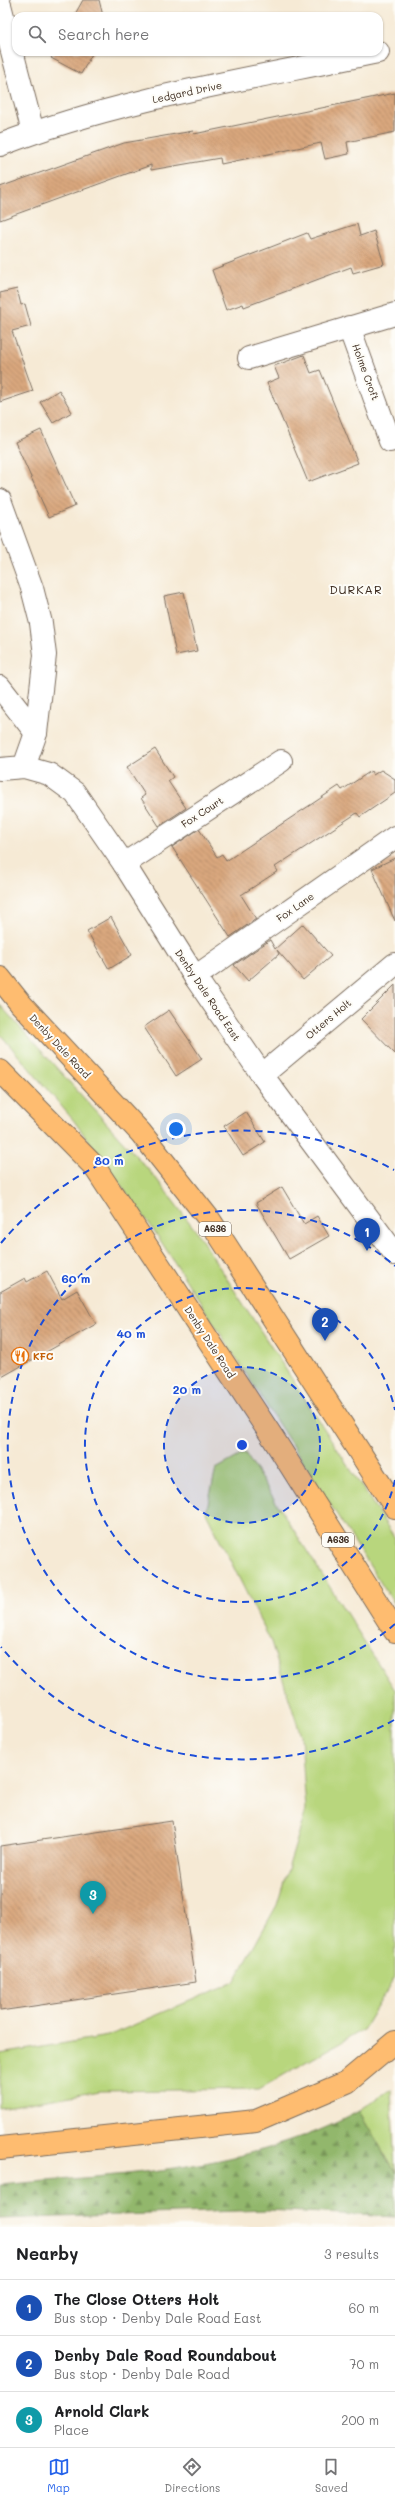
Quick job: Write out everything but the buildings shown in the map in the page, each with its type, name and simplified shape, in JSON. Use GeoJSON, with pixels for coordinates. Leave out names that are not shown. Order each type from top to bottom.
{"type":"FeatureCollection","features":[{"type":"Feature","properties":{"kind":"main road","name":"Denby Dale Road"},"geometry":{"type":"LineString","coordinates":[[0,978],[20,1003],[141,1133],[209,1219],[395,1507]]}},
{"type":"Feature","properties":{"kind":"main road","name":"Denby Dale Road"},"geometry":{"type":"LineString","coordinates":[[0,1071],[94,1166],[273,1438],[395,1631]]}},
{"type":"Feature","properties":{"kind":"main road"},"geometry":{"type":"LineString","coordinates":[[0,2148],[256,2121],[347,2082],[395,2042]]}},
{"type":"Feature","properties":{"kind":"street"},"geometry":{"type":"LineString","coordinates":[[0,5],[12,51]]}},
{"type":"Feature","properties":{"kind":"street","name":"Ledgard Drive"},"geometry":{"type":"LineString","coordinates":[[383,51],[395,48]]}},
{"type":"Feature","properties":{"kind":"street"},"geometry":{"type":"LineString","coordinates":[[13,56],[33,132]]}},
{"type":"Feature","properties":{"kind":"street","name":"Ledgard Drive"},"geometry":{"type":"LineString","coordinates":[[0,145],[33,132],[117,107],[360,56]]}},
{"type":"Feature","properties":{"kind":"street"},"geometry":{"type":"LineString","coordinates":[[249,358],[349,326],[395,314]]}},
{"type":"Feature","properties":{"kind":"street","name":"Holme Croft"},"geometry":{"type":"LineString","coordinates":[[349,326],[390,441]]}},
{"type":"Feature","properties":{"kind":"street"},"geometry":{"type":"LineString","coordinates":[[0,500],[32,588],[42,629],[45,655],[36,733],[7,769]]}},
{"type":"Feature","properties":{"kind":"street"},"geometry":{"type":"LineString","coordinates":[[0,687],[36,733]]}},
{"type":"Feature","properties":{"kind":"street","name":"Fox Court"},"geometry":{"type":"LineString","coordinates":[[124,864],[281,761]]}},
{"type":"Feature","properties":{"kind":"street","name":"Denby Dale Road East"},"geometry":{"type":"LineString","coordinates":[[7,769],[49,774],[74,793],[124,864],[195,977],[262,1075],[395,1254]]}},
{"type":"Feature","properties":{"kind":"street","name":"Fox Lane"},"geometry":{"type":"LineString","coordinates":[[195,977],[395,837]]}},
{"type":"Feature","properties":{"kind":"street","name":"Otters Holt"},"geometry":{"type":"LineString","coordinates":[[262,1075],[395,964]]}},
{"type":"Feature","properties":{"kind":"green space"},"geometry":{"type":"Polygon","coordinates":[[[0,1005],[155,1177],[196,1231],[395,1538],[395,1605],[153,1229],[74,1121],[0,1034],[0,1005]]]}},
{"type":"Feature","properties":{"kind":"green space"},"geometry":{"type":"Polygon","coordinates":[[[245,1453],[395,1690],[395,1977],[363,2030],[259,2089],[100,2091],[0,2108],[0,2054],[108,2036],[234,1982],[277,1905],[306,1810],[301,1736],[271,1642],[206,1512],[216,1469],[245,1453]]]}},
{"type":"Feature","properties":{"kind":"green space"},"geometry":{"type":"Polygon","coordinates":[[[391,2089],[395,2172],[359,2111],[391,2089]]]}},
{"type":"Feature","properties":{"kind":"green space"},"geometry":{"type":"Polygon","coordinates":[[[359,2111],[395,2172],[395,2217],[268,2210],[0,2219],[0,2185],[138,2173],[230,2158],[274,2146],[318,2131],[359,2111]]]}},
{"type":"Feature","properties":{"kind":"place","name":"The Close Otters Holt"},"geometry":{"type":"Point","coordinates":[367,1251]}},
{"type":"Feature","properties":{"kind":"place","name":"Denby Dale Road Roundabout"},"geometry":{"type":"Point","coordinates":[325,1341]}},
{"type":"Feature","properties":{"kind":"place","name":"KFC"},"geometry":{"type":"Point","coordinates":[20,1356]}},
{"type":"Feature","properties":{"kind":"place","name":"Arnold Clark"},"geometry":{"type":"Point","coordinates":[93,1914]}},
{"type":"Feature","properties":{"kind":"district","name":"DURKAR"},"geometry":{"type":"Point","coordinates":[356,590]}}]}
